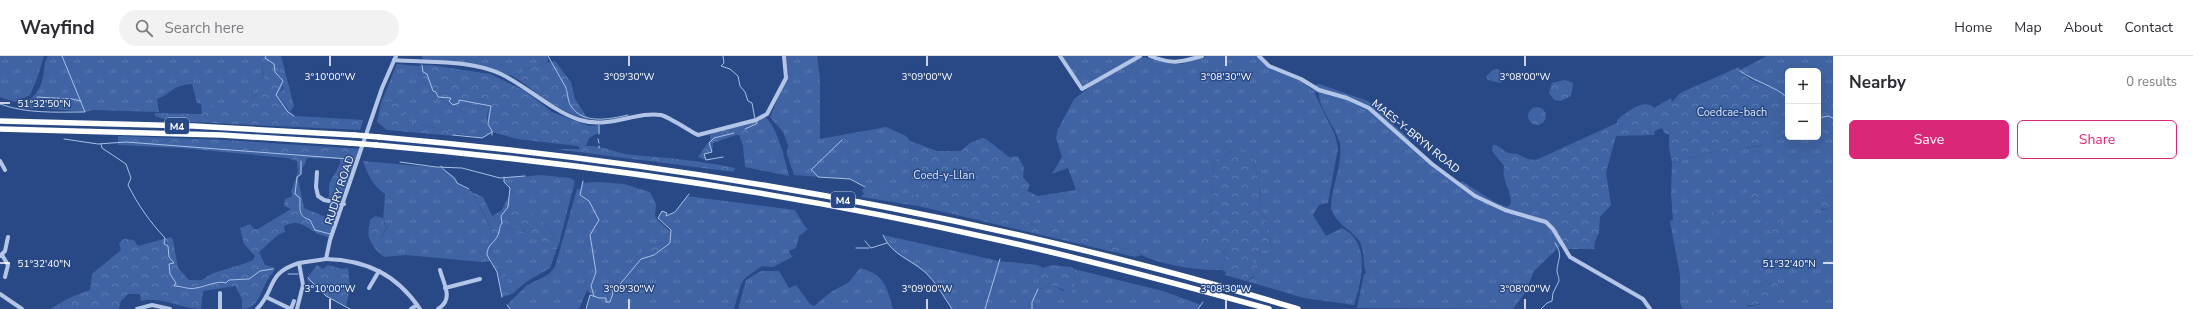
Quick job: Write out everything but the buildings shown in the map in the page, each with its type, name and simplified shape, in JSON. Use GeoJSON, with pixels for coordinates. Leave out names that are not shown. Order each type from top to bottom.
{"type":"FeatureCollection","features":[{"type":"Feature","properties":{"kind":"highway","name":"M4"},"geometry":{"type":"LineString","coordinates":[[0,121],[193,126],[354,135],[609,162],[813,194],[912,213],[1049,243],[1133,264],[1298,309]]}},
{"type":"Feature","properties":{"kind":"highway","name":"M4"},"geometry":{"type":"LineString","coordinates":[[0,129],[221,136],[349,143],[491,156],[596,168],[851,209],[1010,242],[1132,272],[1269,309]]}},
{"type":"Feature","properties":{"kind":"street"},"geometry":{"type":"LineString","coordinates":[[395,58],[461,65],[499,73],[579,120],[603,123],[661,115],[698,136],[756,120],[767,114],[786,78],[784,56]]}},
{"type":"Feature","properties":{"kind":"street"},"geometry":{"type":"LineString","coordinates":[[1060,56],[1082,89],[1140,56]]}},
{"type":"Feature","properties":{"kind":"street"},"geometry":{"type":"LineString","coordinates":[[1150,56],[1166,62],[1178,63],[1202,56]]}},
{"type":"Feature","properties":{"kind":"street","name":"MAES-Y-BRYN ROAD"},"geometry":{"type":"LineString","coordinates":[[1259,56],[1269,66],[1301,79],[1319,90],[1347,98],[1369,108],[1432,164],[1475,196],[1505,210],[1546,222],[1553,229],[1570,257],[1643,299],[1650,309]]}},
{"type":"Feature","properties":{"kind":"street","name":"RUDRY ROAD"},"geometry":{"type":"LineString","coordinates":[[326,259],[330,240],[344,204],[377,102],[395,58]]}},
{"type":"Feature","properties":{"kind":"street"},"geometry":{"type":"LineString","coordinates":[[0,161],[5,170]]}},
{"type":"Feature","properties":{"kind":"street"},"geometry":{"type":"LineString","coordinates":[[317,172],[316,187],[318,196],[324,200],[344,204]]}},
{"type":"Feature","properties":{"kind":"street"},"geometry":{"type":"LineString","coordinates":[[5,276],[8,265],[1,256],[6,249],[8,237]]}},
{"type":"Feature","properties":{"kind":"street"},"geometry":{"type":"LineString","coordinates":[[258,309],[266,297],[270,285],[277,276],[288,267],[299,263],[326,259],[356,262],[379,271],[406,289],[419,307],[411,309]]}},
{"type":"Feature","properties":{"kind":"street"},"geometry":{"type":"LineString","coordinates":[[297,309],[303,285],[299,263]]}},
{"type":"Feature","properties":{"kind":"street"},"geometry":{"type":"LineString","coordinates":[[438,309],[447,301],[440,270]]}},
{"type":"Feature","properties":{"kind":"street"},"geometry":{"type":"LineString","coordinates":[[369,288],[379,271]]}},
{"type":"Feature","properties":{"kind":"street"},"geometry":{"type":"LineString","coordinates":[[445,288],[480,279]]}},
{"type":"Feature","properties":{"kind":"street"},"geometry":{"type":"LineString","coordinates":[[220,293],[220,309]]}},
{"type":"Feature","properties":{"kind":"street"},"geometry":{"type":"LineString","coordinates":[[0,294],[22,309]]}},
{"type":"Feature","properties":{"kind":"street"},"geometry":{"type":"LineString","coordinates":[[266,297],[291,309],[294,301]]}},
{"type":"Feature","properties":{"kind":"street"},"geometry":{"type":"LineString","coordinates":[[137,309],[152,305],[170,309]]}},
{"type":"Feature","properties":{"kind":"green space"},"geometry":{"type":"Polygon","coordinates":[[[0,56],[44,56],[30,95],[15,102],[0,97],[0,56]]]}},
{"type":"Feature","properties":{"kind":"green space"},"geometry":{"type":"Polygon","coordinates":[[[48,56],[268,56],[262,58],[264,81],[262,89],[239,111],[197,103],[192,84],[180,86],[157,99],[159,112],[93,110],[85,112],[43,108],[15,109],[33,96],[39,89],[43,77],[45,62],[48,56]]]}},
{"type":"Feature","properties":{"kind":"green space"},"geometry":{"type":"Polygon","coordinates":[[[268,56],[281,56],[294,106],[290,112],[278,95],[284,88],[268,56]]]}},
{"type":"Feature","properties":{"kind":"green space"},"geometry":{"type":"Polygon","coordinates":[[[269,56],[277,65],[282,75],[283,84],[278,95],[288,111],[295,116],[363,120],[360,130],[171,121],[155,116],[155,113],[202,114],[201,103],[239,111],[262,88],[264,76],[262,57],[269,56]]]}},
{"type":"Feature","properties":{"kind":"green space"},"geometry":{"type":"Polygon","coordinates":[[[422,56],[547,56],[548,62],[526,68],[516,78],[493,69],[458,63],[422,60],[422,56]]]}},
{"type":"Feature","properties":{"kind":"green space"},"geometry":{"type":"Polygon","coordinates":[[[786,56],[817,56],[820,79],[820,139],[886,127],[906,136],[910,141],[912,183],[916,190],[916,197],[865,187],[850,179],[794,175],[787,154],[788,145],[783,132],[770,117],[788,74],[786,56]]]}},
{"type":"Feature","properties":{"kind":"green space"},"geometry":{"type":"Polygon","coordinates":[[[1061,56],[1137,56],[1084,86],[1080,84],[1061,56]]]}},
{"type":"Feature","properties":{"kind":"green space"},"geometry":{"type":"Polygon","coordinates":[[[1207,56],[1257,56],[1265,65],[1302,82],[1313,90],[1335,135],[1338,148],[1328,203],[1319,205],[1313,215],[1326,236],[1342,228],[1351,234],[1357,242],[1361,252],[1362,262],[1360,284],[1354,305],[1304,298],[1246,281],[1254,277],[1252,261],[1253,254],[1262,249],[1273,251],[1265,226],[1266,219],[1260,207],[1259,184],[1252,155],[1232,151],[1226,154],[1225,159],[1214,159],[1211,224],[1198,240],[1220,249],[1226,254],[1222,270],[1189,268],[1163,263],[1141,255],[1133,250],[1062,231],[1042,228],[1023,221],[1035,206],[1038,196],[1076,190],[1068,168],[1052,174],[1062,157],[1056,138],[1058,129],[1074,99],[1102,78],[1142,57],[1171,64],[1181,64],[1207,56]]]}},
{"type":"Feature","properties":{"kind":"green space"},"geometry":{"type":"Polygon","coordinates":[[[1767,56],[1833,56],[1833,91],[1826,96],[1828,102],[1821,104],[1821,68],[1785,68],[1785,96],[1751,79],[1740,70],[1767,56]]]}},
{"type":"Feature","properties":{"kind":"green space"},"geometry":{"type":"Polygon","coordinates":[[[555,61],[571,82],[575,99],[588,119],[568,113],[559,108],[516,78],[526,68],[555,61]]]}},
{"type":"Feature","properties":{"kind":"green space"},"geometry":{"type":"Polygon","coordinates":[[[397,64],[417,66],[423,80],[432,92],[443,101],[457,108],[466,105],[489,106],[487,117],[489,134],[479,135],[458,133],[408,122],[406,111],[397,100],[381,103],[397,64]]]}},
{"type":"Feature","properties":{"kind":"green space"},"geometry":{"type":"Polygon","coordinates":[[[431,65],[490,74],[525,91],[552,112],[589,126],[599,125],[600,132],[589,138],[586,146],[598,147],[628,154],[685,160],[735,168],[734,172],[555,149],[580,149],[578,146],[517,139],[492,132],[482,138],[457,134],[454,136],[387,130],[377,122],[381,103],[397,100],[404,107],[408,122],[459,133],[489,133],[487,126],[489,106],[466,105],[457,108],[443,101],[427,86],[417,66],[431,65]]]}},
{"type":"Feature","properties":{"kind":"green space","name":"Coedcae-bach"},"geometry":{"type":"Polygon","coordinates":[[[1739,67],[1746,77],[1781,92],[1785,95],[1785,136],[1773,139],[1764,145],[1736,149],[1721,156],[1716,151],[1672,163],[1669,147],[1669,134],[1665,134],[1662,128],[1655,131],[1654,135],[1616,136],[1606,172],[1611,205],[1600,217],[1599,233],[1595,241],[1594,249],[1565,249],[1550,225],[1542,221],[1506,214],[1491,208],[1470,194],[1459,183],[1462,181],[1496,203],[1508,207],[1511,203],[1511,197],[1504,176],[1504,166],[1492,151],[1493,145],[1496,145],[1508,153],[1517,154],[1528,159],[1536,160],[1617,123],[1617,120],[1635,107],[1645,104],[1654,108],[1671,98],[1672,102],[1680,93],[1739,67]]]}},
{"type":"Feature","properties":{"kind":"green space"},"geometry":{"type":"Polygon","coordinates":[[[1497,69],[1505,75],[1504,80],[1500,83],[1488,80],[1486,76],[1493,70],[1497,69]]]}},
{"type":"Feature","properties":{"kind":"green space"},"geometry":{"type":"Polygon","coordinates":[[[1565,80],[1573,83],[1571,96],[1561,101],[1554,100],[1549,93],[1552,83],[1565,80]]]}},
{"type":"Feature","properties":{"kind":"green space"},"geometry":{"type":"Polygon","coordinates":[[[1319,84],[1368,101],[1409,139],[1411,144],[1368,110],[1341,98],[1314,92],[1312,86],[1319,84]]]}},
{"type":"Feature","properties":{"kind":"green space"},"geometry":{"type":"Polygon","coordinates":[[[1319,90],[1362,104],[1432,164],[1475,196],[1546,222],[1562,244],[1534,271],[1525,293],[1513,309],[1357,308],[1364,274],[1366,273],[1362,250],[1357,237],[1336,218],[1331,208],[1340,160],[1340,144],[1321,103],[1319,90]]]}},
{"type":"Feature","properties":{"kind":"green space"},"geometry":{"type":"Polygon","coordinates":[[[1833,91],[1833,133],[1827,134],[1821,131],[1821,101],[1828,102],[1826,94],[1833,91]]]}},
{"type":"Feature","properties":{"kind":"green space"},"geometry":{"type":"Polygon","coordinates":[[[1537,107],[1543,110],[1546,116],[1543,122],[1537,125],[1531,122],[1528,116],[1531,110],[1537,107]]]}},
{"type":"Feature","properties":{"kind":"green space"},"geometry":{"type":"Polygon","coordinates":[[[764,117],[773,126],[783,153],[789,176],[745,167],[743,146],[739,135],[747,135],[760,127],[760,121],[764,117]]]}},
{"type":"Feature","properties":{"kind":"green space"},"geometry":{"type":"Polygon","coordinates":[[[760,121],[760,127],[747,135],[736,135],[713,143],[712,152],[704,154],[706,160],[698,157],[710,140],[710,135],[722,127],[760,121]]]}},
{"type":"Feature","properties":{"kind":"green space"},"geometry":{"type":"Polygon","coordinates":[[[1821,130],[1830,134],[1833,133],[1833,197],[1820,195],[1822,210],[1833,207],[1833,309],[1683,309],[1680,303],[1680,275],[1670,221],[1673,220],[1671,193],[1672,163],[1717,151],[1761,146],[1773,139],[1785,136],[1785,140],[1821,140],[1821,130]],[[1768,281],[1752,290],[1747,307],[1761,304],[1768,281]]]}},
{"type":"Feature","properties":{"kind":"green space"},"geometry":{"type":"Polygon","coordinates":[[[118,136],[225,140],[361,149],[345,196],[342,199],[329,198],[329,184],[340,164],[340,159],[307,158],[302,168],[302,174],[298,178],[304,208],[330,219],[332,204],[340,205],[330,237],[323,236],[297,223],[284,226],[285,232],[278,235],[259,252],[265,265],[275,268],[259,298],[252,306],[242,309],[242,299],[235,286],[203,291],[201,309],[157,300],[141,301],[140,294],[128,294],[121,301],[119,309],[50,309],[69,298],[90,290],[92,274],[121,250],[119,243],[124,239],[134,240],[138,246],[171,237],[173,240],[178,268],[189,280],[202,280],[213,273],[253,260],[255,256],[244,244],[240,228],[250,224],[254,229],[258,229],[291,209],[284,206],[285,199],[293,196],[291,192],[298,172],[297,161],[287,158],[181,148],[118,145],[118,136]]]}},
{"type":"Feature","properties":{"kind":"green space","name":"Coed-y-Llan"},"geometry":{"type":"Polygon","coordinates":[[[982,138],[986,139],[1009,157],[1018,156],[1024,168],[1023,177],[1030,185],[1027,191],[1038,196],[1035,206],[1024,221],[1042,228],[1058,229],[1133,250],[1141,255],[1135,257],[918,206],[861,197],[864,194],[862,190],[866,187],[916,196],[916,191],[912,183],[910,141],[937,151],[961,151],[970,143],[982,138]]]}},
{"type":"Feature","properties":{"kind":"green space"},"geometry":{"type":"Polygon","coordinates":[[[1238,149],[1252,155],[1259,184],[1260,207],[1266,219],[1265,226],[1273,252],[1262,249],[1254,254],[1252,261],[1257,266],[1257,274],[1246,281],[1225,275],[1226,272],[1222,270],[1226,254],[1220,249],[1197,240],[1211,224],[1214,159],[1225,159],[1226,154],[1238,149]]]}},
{"type":"Feature","properties":{"kind":"green space"},"geometry":{"type":"Polygon","coordinates":[[[363,161],[442,168],[456,178],[457,183],[472,192],[494,235],[498,235],[500,226],[529,233],[556,251],[550,268],[526,282],[512,294],[500,261],[494,255],[489,259],[491,261],[482,262],[406,255],[384,257],[376,250],[376,246],[388,226],[383,222],[385,194],[371,179],[363,161]]]}},
{"type":"Feature","properties":{"kind":"green space"},"geometry":{"type":"Polygon","coordinates":[[[541,175],[570,178],[575,181],[559,243],[544,223],[509,196],[510,188],[504,182],[504,178],[541,175]]]}},
{"type":"Feature","properties":{"kind":"green space"},"geometry":{"type":"Polygon","coordinates":[[[598,182],[624,184],[650,192],[656,204],[655,216],[671,234],[669,228],[658,218],[662,211],[667,213],[667,216],[675,212],[687,196],[795,210],[805,227],[808,229],[799,236],[796,248],[789,251],[792,257],[773,267],[762,266],[745,278],[741,284],[734,309],[586,309],[590,295],[593,296],[587,290],[579,309],[510,309],[507,305],[526,286],[549,274],[555,267],[577,189],[580,190],[582,183],[598,182]],[[671,240],[645,248],[640,260],[646,256],[654,255],[671,240]]]}},
{"type":"Feature","properties":{"kind":"green space"},"geometry":{"type":"Polygon","coordinates":[[[1757,185],[1765,191],[1765,196],[1757,197],[1751,201],[1746,195],[1747,191],[1757,185]]]}},
{"type":"Feature","properties":{"kind":"green space"},"geometry":{"type":"Polygon","coordinates":[[[472,192],[483,197],[492,216],[501,211],[509,196],[514,199],[544,223],[559,243],[556,251],[529,233],[500,226],[497,237],[493,235],[489,224],[472,192]]]}},
{"type":"Feature","properties":{"kind":"green space"},"geometry":{"type":"Polygon","coordinates":[[[1820,195],[1833,197],[1833,207],[1825,209],[1819,207],[1816,203],[1820,195]]]}},
{"type":"Feature","properties":{"kind":"green space"},"geometry":{"type":"Polygon","coordinates":[[[1702,211],[1713,212],[1721,216],[1727,223],[1731,233],[1728,235],[1724,233],[1720,237],[1717,235],[1718,226],[1715,223],[1707,228],[1701,227],[1702,219],[1697,215],[1702,211]]]}},
{"type":"Feature","properties":{"kind":"green space"},"geometry":{"type":"Polygon","coordinates":[[[1771,215],[1775,216],[1778,223],[1781,221],[1785,222],[1785,229],[1773,234],[1767,228],[1768,219],[1771,215]]]}},
{"type":"Feature","properties":{"kind":"green space"},"geometry":{"type":"Polygon","coordinates":[[[375,216],[383,218],[384,224],[388,225],[376,250],[368,234],[370,220],[375,216]]]}},
{"type":"Feature","properties":{"kind":"green space"},"geometry":{"type":"Polygon","coordinates":[[[883,235],[999,261],[1038,265],[1043,268],[1039,277],[1039,289],[1055,286],[1063,291],[1075,285],[1074,269],[1163,291],[1201,305],[1198,309],[952,309],[932,279],[896,252],[886,242],[883,235]]]}},
{"type":"Feature","properties":{"kind":"green space"},"geometry":{"type":"Polygon","coordinates":[[[671,240],[654,255],[646,256],[639,260],[639,255],[645,248],[671,240]]]}},
{"type":"Feature","properties":{"kind":"green space"},"geometry":{"type":"Polygon","coordinates":[[[487,253],[493,255],[501,263],[512,294],[502,297],[497,272],[487,253]]]}},
{"type":"Feature","properties":{"kind":"green space"},"geometry":{"type":"Polygon","coordinates":[[[317,265],[323,269],[328,265],[342,269],[348,268],[350,287],[346,306],[326,296],[318,287],[308,281],[307,278],[317,265]]]}},
{"type":"Feature","properties":{"kind":"green space"},"geometry":{"type":"Polygon","coordinates":[[[1051,265],[1071,267],[1074,269],[1075,285],[1071,293],[1055,286],[1038,289],[1039,277],[1043,268],[1051,265]]]}},
{"type":"Feature","properties":{"kind":"green space"},"geometry":{"type":"Polygon","coordinates":[[[860,268],[875,274],[880,278],[886,287],[893,309],[738,309],[746,280],[761,271],[779,271],[789,288],[796,285],[810,304],[814,306],[831,292],[849,282],[860,268]]]}},
{"type":"Feature","properties":{"kind":"green space"},"geometry":{"type":"Polygon","coordinates":[[[1768,281],[1774,281],[1778,284],[1776,293],[1761,304],[1745,306],[1745,296],[1752,290],[1768,281]]]}},
{"type":"Feature","properties":{"kind":"waterway"},"geometry":{"type":"LineString","coordinates":[[0,104],[31,111],[85,112],[62,56]]}},
{"type":"Feature","properties":{"kind":"waterway"},"geometry":{"type":"LineString","coordinates":[[266,56],[265,58],[274,64],[275,72],[283,81],[276,95],[288,112],[294,116]]}},
{"type":"Feature","properties":{"kind":"waterway"},"geometry":{"type":"LineString","coordinates":[[548,56],[566,88],[570,104],[576,112],[582,116],[597,119],[628,115]]}},
{"type":"Feature","properties":{"kind":"waterway"},"geometry":{"type":"LineString","coordinates":[[723,56],[724,63],[721,66],[730,69],[738,76],[740,86],[745,92],[748,101],[752,103],[755,119]]}},
{"type":"Feature","properties":{"kind":"waterway"},"geometry":{"type":"LineString","coordinates":[[422,65],[423,72],[427,74],[433,91],[436,92],[438,97],[451,98],[449,101],[453,105],[459,103],[459,100],[491,106],[488,124],[492,131],[492,135]]}},
{"type":"Feature","properties":{"kind":"waterway"},"geometry":{"type":"LineString","coordinates":[[1740,71],[1785,96]]}},
{"type":"Feature","properties":{"kind":"waterway"},"geometry":{"type":"LineString","coordinates":[[37,97],[81,101]]}},
{"type":"Feature","properties":{"kind":"waterway"},"geometry":{"type":"LineString","coordinates":[[1821,117],[1828,116],[1833,118]]}},
{"type":"Feature","properties":{"kind":"waterway"},"geometry":{"type":"LineString","coordinates":[[745,129],[756,124],[757,122]]}},
{"type":"Feature","properties":{"kind":"waterway"},"geometry":{"type":"LineString","coordinates":[[599,125],[599,134]]}},
{"type":"Feature","properties":{"kind":"waterway"},"geometry":{"type":"LineString","coordinates":[[453,135],[482,138],[492,132]]}},
{"type":"Feature","properties":{"kind":"waterway"},"geometry":{"type":"LineString","coordinates":[[723,157],[706,160],[704,154],[712,152],[709,143],[714,138],[734,133]]}},
{"type":"Feature","properties":{"kind":"waterway"},"geometry":{"type":"LineString","coordinates":[[64,139],[98,144],[126,142],[349,159]]}},
{"type":"Feature","properties":{"kind":"waterway"},"geometry":{"type":"LineString","coordinates":[[598,139],[599,143]]}},
{"type":"Feature","properties":{"kind":"waterway"},"geometry":{"type":"LineString","coordinates":[[812,169],[842,140]]}},
{"type":"Feature","properties":{"kind":"waterway"},"geometry":{"type":"LineString","coordinates":[[101,144],[102,148],[126,164],[131,178],[128,185],[154,226],[165,238],[164,244],[168,246],[169,257],[174,263],[169,264],[170,274],[176,283],[174,286],[193,288],[215,283],[226,283],[229,280],[249,279],[260,271],[273,269]]}},
{"type":"Feature","properties":{"kind":"waterway"},"geometry":{"type":"LineString","coordinates":[[301,161],[301,174],[297,177],[295,194],[300,198],[300,212],[303,217],[310,220],[315,230],[330,234]]}},
{"type":"Feature","properties":{"kind":"waterway"},"geometry":{"type":"LineString","coordinates":[[400,162],[436,167],[462,168],[500,178],[525,176]]}},
{"type":"Feature","properties":{"kind":"waterway"},"geometry":{"type":"LineString","coordinates":[[441,166],[454,178],[457,183],[469,189]]}},
{"type":"Feature","properties":{"kind":"waterway"},"geometry":{"type":"LineString","coordinates":[[811,169],[818,177],[850,179],[865,187]]}},
{"type":"Feature","properties":{"kind":"waterway"},"geometry":{"type":"LineString","coordinates":[[502,297],[497,272],[487,255],[487,251],[497,238],[502,223],[501,216],[508,207],[510,188],[504,182],[504,177]]}},
{"type":"Feature","properties":{"kind":"waterway"},"geometry":{"type":"LineString","coordinates":[[583,181],[580,195],[589,201],[599,220],[590,235],[596,272],[591,286],[594,296]]}},
{"type":"Feature","properties":{"kind":"waterway"},"geometry":{"type":"LineString","coordinates":[[586,309],[590,295],[599,298],[606,298],[606,302],[610,302],[613,293],[612,289],[616,289],[641,259],[654,255],[670,243],[671,230],[658,218],[662,211],[667,213],[666,216],[675,212],[689,194]]}},
{"type":"Feature","properties":{"kind":"waterway"},"geometry":{"type":"LineString","coordinates":[[883,235],[897,253],[921,269],[931,278],[952,309]]}},
{"type":"Feature","properties":{"kind":"waterway"},"geometry":{"type":"LineString","coordinates":[[865,241],[871,248],[887,243]]}},
{"type":"Feature","properties":{"kind":"waterway"},"geometry":{"type":"LineString","coordinates":[[1541,309],[1547,303],[1552,301],[1553,293],[1559,281],[1557,268],[1560,254],[1555,243]]}},
{"type":"Feature","properties":{"kind":"waterway"},"geometry":{"type":"LineString","coordinates":[[856,248],[869,248]]}},
{"type":"Feature","properties":{"kind":"waterway"},"geometry":{"type":"LineString","coordinates":[[985,309],[1000,259]]}},
{"type":"Feature","properties":{"kind":"waterway"},"geometry":{"type":"LineString","coordinates":[[288,274],[298,274]]}},
{"type":"Feature","properties":{"kind":"waterway"},"geometry":{"type":"LineString","coordinates":[[308,278],[326,296],[350,309]]}},
{"type":"Feature","properties":{"kind":"waterway"},"geometry":{"type":"LineString","coordinates":[[1032,309],[1032,302],[1038,289]]}},
{"type":"Feature","properties":{"kind":"waterway"},"geometry":{"type":"LineString","coordinates":[[1198,309],[1203,302]]}},
{"type":"Feature","properties":{"kind":"waterway"},"geometry":{"type":"LineString","coordinates":[[507,305],[510,309]]}}]}
